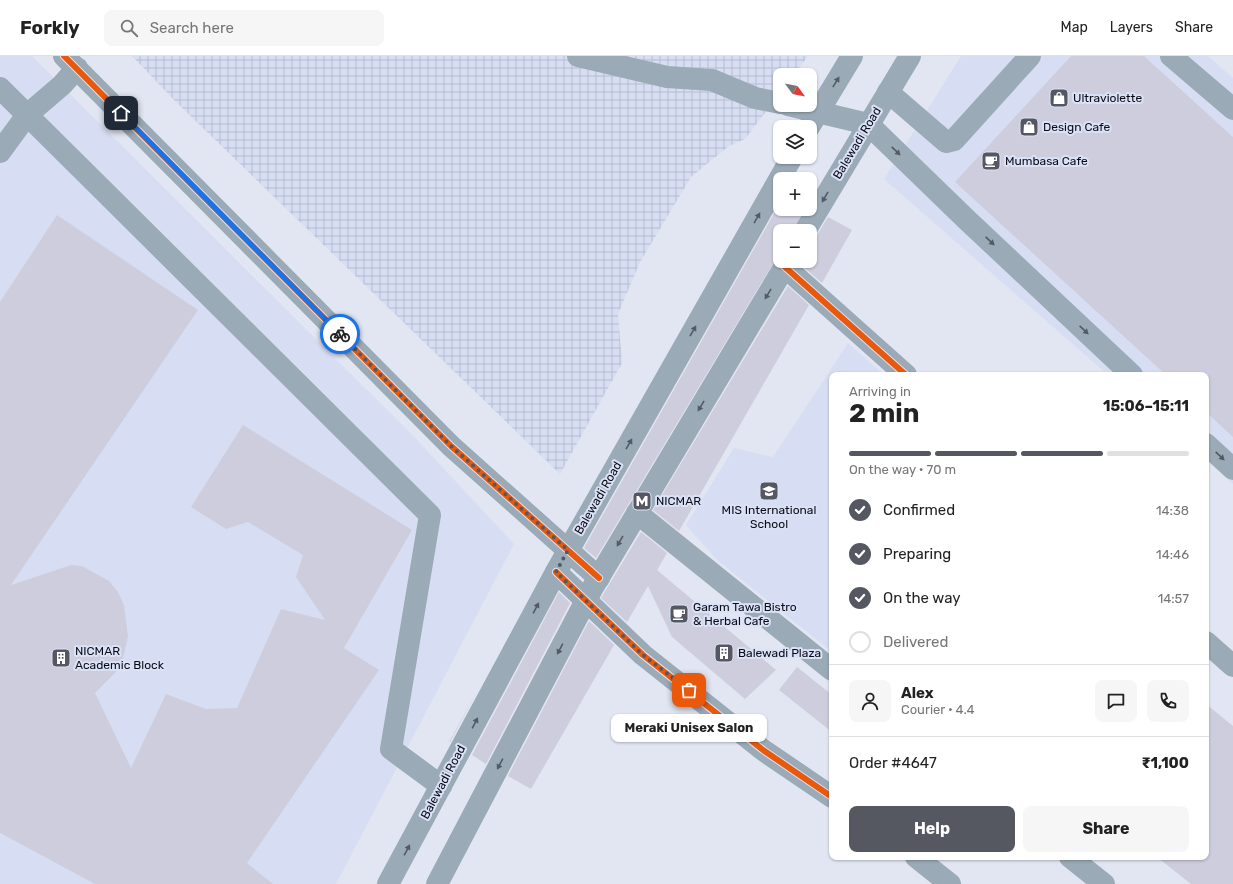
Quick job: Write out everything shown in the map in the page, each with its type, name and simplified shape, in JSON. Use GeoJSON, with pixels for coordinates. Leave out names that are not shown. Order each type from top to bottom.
{"type":"FeatureCollection","features":[{"type":"Feature","properties":{"kind":"main road"},"geometry":{"type":"LineString","coordinates":[[813,119],[852,56]]}},
{"type":"Feature","properties":{"kind":"main road","name":"Balewadi Road"},"geometry":{"type":"LineString","coordinates":[[810,224],[868,124],[910,56]]}},
{"type":"Feature","properties":{"kind":"main road","name":"Balewadi Road"},"geometry":{"type":"LineString","coordinates":[[388,884],[568,550],[788,164]]}},
{"type":"Feature","properties":{"kind":"main road"},"geometry":{"type":"LineString","coordinates":[[437,884],[585,602],[784,268]]}},
{"type":"Feature","properties":{"kind":"street"},"geometry":{"type":"LineString","coordinates":[[578,56],[667,76],[712,80],[755,98],[773,102]]}},
{"type":"Feature","properties":{"kind":"street"},"geometry":{"type":"LineString","coordinates":[[888,92],[946,142],[954,140],[1030,56]]}},
{"type":"Feature","properties":{"kind":"street"},"geometry":{"type":"LineString","coordinates":[[1171,56],[1233,109]]}},
{"type":"Feature","properties":{"kind":"street"},"geometry":{"type":"LineString","coordinates":[[0,152],[27,115],[62,85],[70,62],[451,446],[599,578]]}},
{"type":"Feature","properties":{"kind":"street"},"geometry":{"type":"LineString","coordinates":[[0,88],[430,515],[391,749],[441,786]]}},
{"type":"Feature","properties":{"kind":"street"},"geometry":{"type":"LineString","coordinates":[[800,112],[813,119],[868,124],[967,220],[1129,372]]}},
{"type":"Feature","properties":{"kind":"street"},"geometry":{"type":"LineString","coordinates":[[790,268],[903,372]]}},
{"type":"Feature","properties":{"kind":"street"},"geometry":{"type":"LineString","coordinates":[[1209,447],[1233,469]]}},
{"type":"Feature","properties":{"kind":"street"},"geometry":{"type":"LineString","coordinates":[[637,513],[829,668]]}},
{"type":"Feature","properties":{"kind":"street"},"geometry":{"type":"LineString","coordinates":[[556,572],[585,602],[643,655],[763,750],[829,796]]}},
{"type":"Feature","properties":{"kind":"street"},"geometry":{"type":"LineString","coordinates":[[1209,645],[1233,666]]}},
{"type":"Feature","properties":{"kind":"street"},"geometry":{"type":"LineString","coordinates":[[920,860],[950,884]]}},
{"type":"Feature","properties":{"kind":"street"},"geometry":{"type":"LineString","coordinates":[[1074,860],[1104,884]]}},
{"type":"Feature","properties":{"kind":"shaded area"},"geometry":{"type":"Polygon","coordinates":[[[0,56],[32,56],[417,440],[514,544],[336,884],[0,884],[0,56]]]}},
{"type":"Feature","properties":{"kind":"shaded area"},"geometry":{"type":"Polygon","coordinates":[[[132,56],[808,56],[799,68],[773,68],[773,102],[745,139],[729,146],[691,177],[640,262],[618,314],[622,363],[560,474],[175,101],[132,56]]]}},
{"type":"Feature","properties":{"kind":"shaded area"},"geometry":{"type":"Polygon","coordinates":[[[961,56],[1208,56],[1233,78],[1233,484],[1209,463],[1209,372],[1105,372],[884,179],[961,56]]]}},
{"type":"Feature","properties":{"kind":"shaded area","name":"MIS International School"},"geometry":{"type":"Polygon","coordinates":[[[848,343],[881,372],[829,372],[829,650],[717,560],[686,525],[734,448],[773,457],[848,343]]]}},
{"type":"Feature","properties":{"kind":"building"},"geometry":{"type":"Polygon","coordinates":[[[1071,56],[1144,56],[1233,137],[1233,437],[1209,415],[1209,372],[1163,372],[955,182],[1071,56]]]}},
{"type":"Feature","properties":{"kind":"building","name":"NICMAR Academic Block"},"geometry":{"type":"Polygon","coordinates":[[[57,215],[198,310],[11,585],[71,565],[82,566],[109,581],[118,592],[124,605],[128,636],[122,663],[115,673],[95,693],[131,768],[166,694],[206,709],[237,708],[281,609],[325,620],[296,577],[303,555],[248,522],[226,529],[191,507],[243,425],[412,530],[344,648],[379,670],[247,863],[273,884],[95,884],[0,833],[0,302],[57,215]]]}},
{"type":"Feature","properties":{"kind":"building"},"geometry":{"type":"Polygon","coordinates":[[[773,215],[800,216],[796,224],[773,224],[773,264],[596,558],[584,548],[773,215]]]}},
{"type":"Feature","properties":{"kind":"building"},"geometry":{"type":"Polygon","coordinates":[[[828,217],[852,230],[822,283],[805,268],[817,268],[817,235],[828,217]]]}},
{"type":"Feature","properties":{"kind":"building"},"geometry":{"type":"Polygon","coordinates":[[[788,286],[809,305],[679,531],[653,510],[788,286]]]}},
{"type":"Feature","properties":{"kind":"building","name":"Balewadi Plaza"},"geometry":{"type":"Polygon","coordinates":[[[641,532],[667,553],[657,570],[776,670],[745,699],[672,637],[648,586],[627,622],[601,598],[641,532]]]}},
{"type":"Feature","properties":{"kind":"building"},"geometry":{"type":"Polygon","coordinates":[[[559,592],[570,603],[486,764],[472,755],[559,592]]]}},
{"type":"Feature","properties":{"kind":"building"},"geometry":{"type":"Polygon","coordinates":[[[589,621],[614,645],[531,789],[508,776],[589,621]]]}},
{"type":"Feature","properties":{"kind":"building"},"geometry":{"type":"Polygon","coordinates":[[[797,667],[829,693],[829,730],[779,690],[797,667]]]}},
{"type":"Feature","properties":{"kind":"building"},"geometry":{"type":"Polygon","coordinates":[[[477,692],[450,742],[449,742],[477,692]]]}},
{"type":"Feature","properties":{"kind":"building"},"geometry":{"type":"Polygon","coordinates":[[[1209,706],[1233,726],[1233,884],[1191,884],[1161,860],[1209,860],[1209,706]]]}},
{"type":"Feature","properties":{"kind":"cycle path"},"geometry":{"type":"LineString","coordinates":[[64,56],[451,446],[599,578]]}},
{"type":"Feature","properties":{"kind":"cycle path"},"geometry":{"type":"LineString","coordinates":[[786,268],[903,372]]}},
{"type":"Feature","properties":{"kind":"cycle path"},"geometry":{"type":"LineString","coordinates":[[556,572],[643,655],[763,750],[829,795]]}},
{"type":"Feature","properties":{"kind":"way so far"},"geometry":{"type":"LineString","coordinates":[[340,334],[451,446],[568,550],[556,572],[585,602],[643,655],[689,690]]}},
{"type":"Feature","properties":{"kind":"place","name":"Ultraviolette"},"geometry":{"type":"Point","coordinates":[1059,98]}},
{"type":"Feature","properties":{"kind":"place","name":"Design Cafe"},"geometry":{"type":"Point","coordinates":[1029,127]}},
{"type":"Feature","properties":{"kind":"place","name":"Mumbasa Cafe"},"geometry":{"type":"Point","coordinates":[991,161]}},
{"type":"Feature","properties":{"kind":"place","name":"MIS International School"},"geometry":{"type":"Point","coordinates":[769,491]}},
{"type":"Feature","properties":{"kind":"place","name":"NICMAR"},"geometry":{"type":"Point","coordinates":[642,501]}},
{"type":"Feature","properties":{"kind":"place","name":"Garam Tawa Bistro & Herbal Cafe"},"geometry":{"type":"Point","coordinates":[679,614]}},
{"type":"Feature","properties":{"kind":"place","name":"Balewadi Plaza"},"geometry":{"type":"Point","coordinates":[724,653]}},
{"type":"Feature","properties":{"kind":"place","name":"NICMAR Academic Block"},"geometry":{"type":"Point","coordinates":[61,658]}},
{"type":"Feature","properties":{"kind":"place","name":"Meraki Unisex Salon"},"geometry":{"type":"Point","coordinates":[689,690]}},
{"type":"Feature","properties":{"kind":"route"},"geometry":{"type":"LineString","coordinates":[[121,113],[340,334]]}}]}
